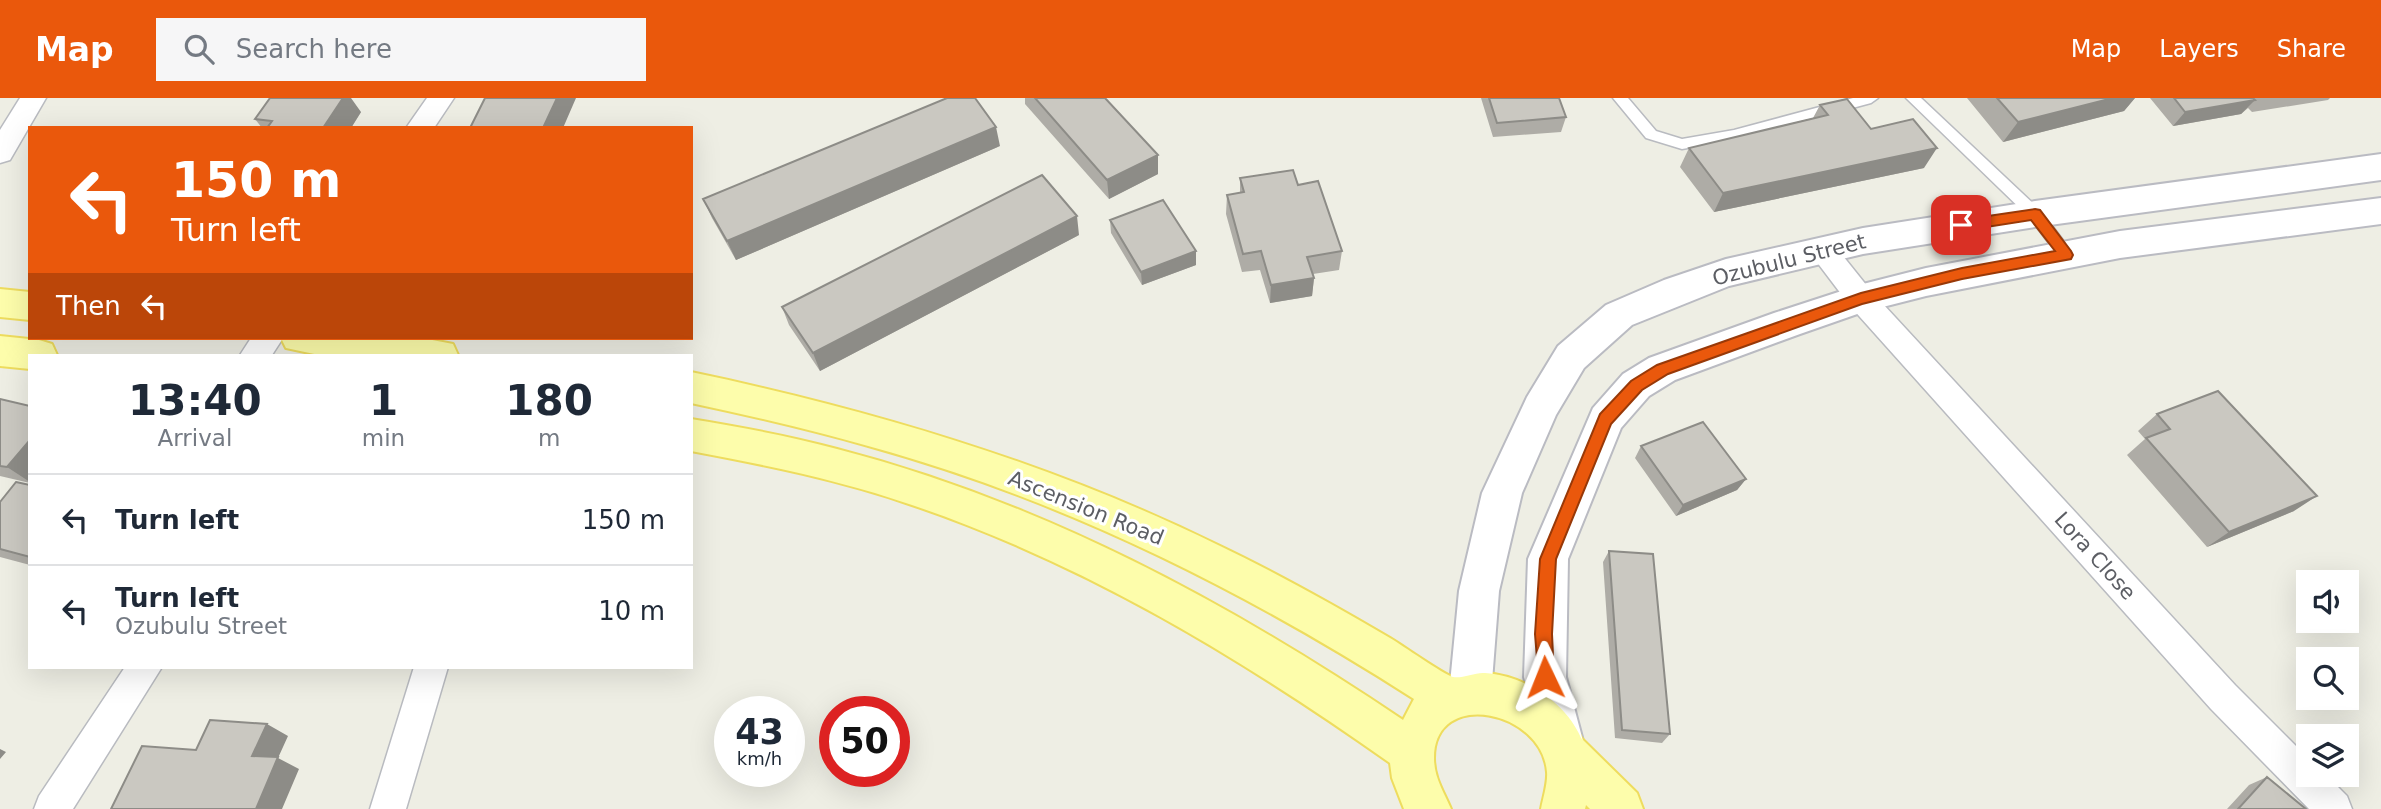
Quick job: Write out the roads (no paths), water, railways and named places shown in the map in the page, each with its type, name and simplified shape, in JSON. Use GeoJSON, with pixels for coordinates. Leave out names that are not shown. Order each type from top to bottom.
{"type":"FeatureCollection","features":[{"type":"Feature","properties":{"kind":"main road","name":"Ozubulu Street"},"geometry":{"type":"LineString","coordinates":[[1461,696],[1479,591],[1503,493],[1540,408],[1571,358],[1619,315],[1726,273],[1821,249],[2035,214],[2381,167]]}},
{"type":"Feature","properties":{"kind":"main road"},"geometry":{"type":"LineString","coordinates":[[1563,809],[1569,794],[1570,773],[1545,677],[1548,559],[1606,419],[1636,385],[1662,369],[1861,299],[1962,274],[2182,235],[2381,211]]}},
{"type":"Feature","properties":{"kind":"main road"},"geometry":{"type":"LineString","coordinates":[[0,303],[28,306]]}},
{"type":"Feature","properties":{"kind":"main road"},"geometry":{"type":"LineString","coordinates":[[307,340],[347,350],[421,354]]}},
{"type":"Feature","properties":{"kind":"main road"},"geometry":{"type":"LineString","coordinates":[[0,351],[29,354]]}},
{"type":"Feature","properties":{"kind":"main road","name":"Ascension Road"},"geometry":{"type":"LineString","coordinates":[[693,387],[759,401],[883,434],[1113,516],[1278,595],[1461,696]]}},
{"type":"Feature","properties":{"kind":"main road","name":"Ascension Road"},"geometry":{"type":"LineString","coordinates":[[693,435],[736,442],[911,488],[1021,527],[1130,578],[1251,645],[1412,752]]}},
{"type":"Feature","properties":{"kind":"main road"},"geometry":{"type":"LineString","coordinates":[[1429,809],[1421,798],[1413,775],[1412,752],[1416,738],[1429,715],[1461,696],[1492,693],[1513,698],[1540,716],[1564,747],[1621,809]]}},
{"type":"Feature","properties":{"kind":"street"},"geometry":{"type":"LineString","coordinates":[[0,153],[33,98]]}},
{"type":"Feature","properties":{"kind":"street"},"geometry":{"type":"LineString","coordinates":[[420,126],[441,98]]}},
{"type":"Feature","properties":{"kind":"street","name":"Lora Close"},"geometry":{"type":"LineString","coordinates":[[1821,249],[1861,299],[2223,697],[2334,809]]}},
{"type":"Feature","properties":{"kind":"street"},"geometry":{"type":"LineString","coordinates":[[256,354],[266,340]]}},
{"type":"Feature","properties":{"kind":"street"},"geometry":{"type":"LineString","coordinates":[[52,809],[144,669]]}},
{"type":"Feature","properties":{"kind":"street"},"geometry":{"type":"LineString","coordinates":[[388,809],[430,669]]}},
{"type":"Feature","properties":{"kind":"lane"},"geometry":{"type":"LineString","coordinates":[[1620,98],[1651,135],[1682,144],[1734,135],[1871,98]]}},
{"type":"Feature","properties":{"kind":"lane"},"geometry":{"type":"LineString","coordinates":[[1913,98],[2035,214],[2066,255]]}}]}
